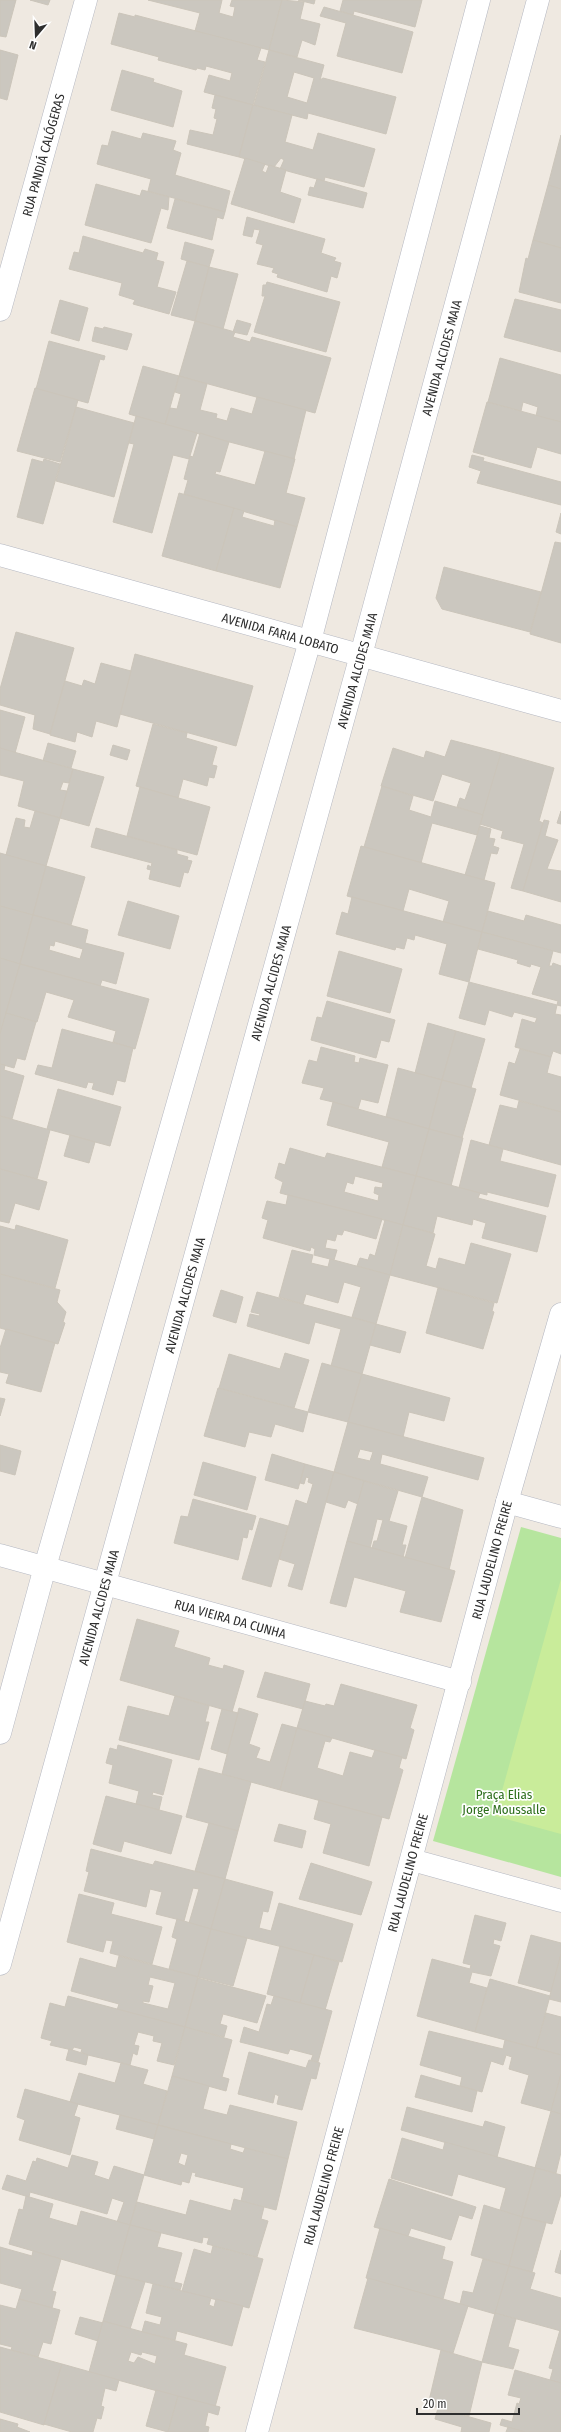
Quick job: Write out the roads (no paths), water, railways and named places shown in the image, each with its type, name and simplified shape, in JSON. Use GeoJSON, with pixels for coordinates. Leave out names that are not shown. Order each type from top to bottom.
{"type":"FeatureCollection","features":[{"type":"Feature","properties":{"kind":"street","name":"RUA PANDIÁ CALÓGERAS"},"geometry":{"type":"LineString","coordinates":[[0,310],[86,0]]}},
{"type":"Feature","properties":{"kind":"street"},"geometry":{"type":"LineString","coordinates":[[0,1733],[45,1567],[310,641],[479,0]]}},
{"type":"Feature","properties":{"kind":"street","name":"AVENIDA ALCIDES MAIA"},"geometry":{"type":"LineString","coordinates":[[0,1964],[106,1585],[361,655],[538,0]]}},
{"type":"Feature","properties":{"kind":"street","name":"AVENIDA FARIA LOBATO"},"geometry":{"type":"LineString","coordinates":[[0,555],[561,711]]}},
{"type":"Feature","properties":{"kind":"street","name":"RUA LAUDELINO FREIRE"},"geometry":{"type":"LineString","coordinates":[[257,2432],[460,1682],[507,1502],[561,1314]]}},
{"type":"Feature","properties":{"kind":"street"},"geometry":{"type":"LineString","coordinates":[[507,1502],[561,1517]]}},
{"type":"Feature","properties":{"kind":"street","name":"RUA VIEIRA DA CUNHA"},"geometry":{"type":"LineString","coordinates":[[0,1555],[460,1682]]}},
{"type":"Feature","properties":{"kind":"street"},"geometry":{"type":"LineString","coordinates":[[412,1860],[561,1901]]}},
{"type":"Feature","properties":{"kind":"park label","name":"Praça Elias Jorge Moussalle"},"geometry":{"type":"Point","coordinates":[504,1802]}}]}
